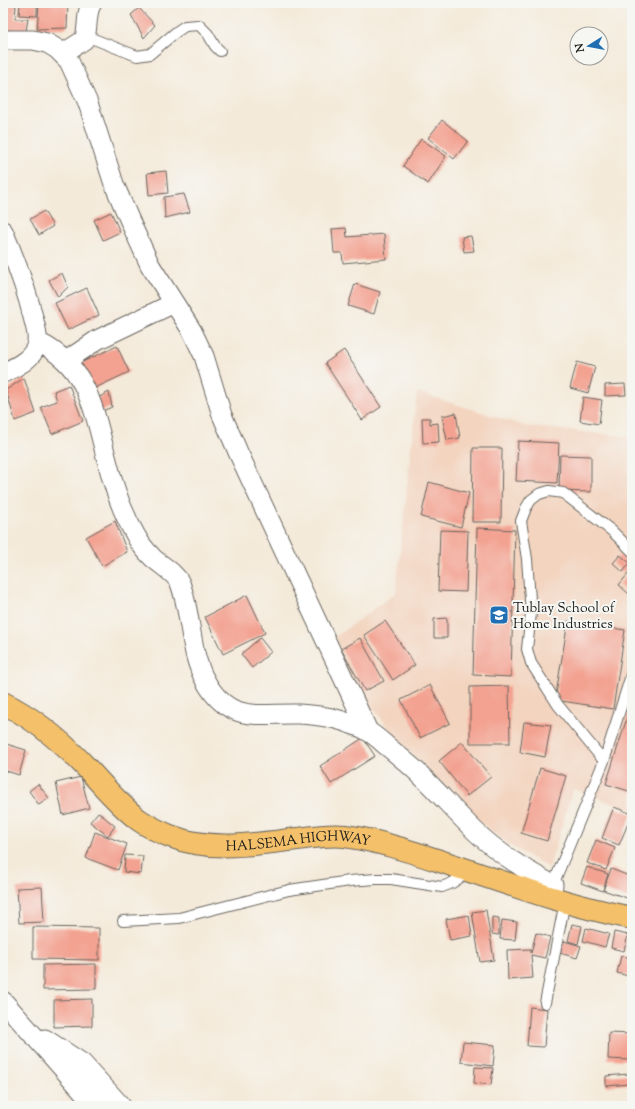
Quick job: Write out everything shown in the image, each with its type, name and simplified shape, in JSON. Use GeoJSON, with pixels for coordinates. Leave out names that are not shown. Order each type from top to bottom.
{"type":"FeatureCollection","features":[{"type":"Feature","properties":{"kind":"highway","name":"HALSEMA HIGHWAY"},"geometry":{"type":"LineString","coordinates":[[3,703],[20,711],[42,726],[84,764],[115,798],[139,820],[170,836],[198,845],[226,846],[312,837],[343,836],[366,840],[393,846],[470,871],[556,895],[607,913],[632,918]]}},
{"type":"Feature","properties":{"kind":"street"},"geometry":{"type":"LineString","coordinates":[[62,54],[84,40],[86,36],[88,14],[92,3]]}},
{"type":"Feature","properties":{"kind":"street"},"geometry":{"type":"LineString","coordinates":[[3,40],[33,40],[47,43],[57,49],[70,61],[88,103],[114,184],[133,228],[150,264],[192,331],[204,356],[222,415],[238,452],[368,731]]}},
{"type":"Feature","properties":{"kind":"street"},"geometry":{"type":"LineString","coordinates":[[3,231],[30,304],[36,326],[38,342],[24,363],[3,373]]}},
{"type":"Feature","properties":{"kind":"street"},"geometry":{"type":"LineString","coordinates":[[66,361],[97,340],[174,303]]}},
{"type":"Feature","properties":{"kind":"street"},"geometry":{"type":"LineString","coordinates":[[38,342],[50,348],[66,361],[76,372],[83,385],[97,418],[113,482],[137,538],[152,557],[170,571],[179,581],[184,596],[193,647],[204,679],[214,695],[224,704],[236,711],[251,716],[298,714],[321,716],[345,721],[368,731],[413,767],[477,834],[556,895]]}},
{"type":"Feature","properties":{"kind":"street"},"geometry":{"type":"LineString","coordinates":[[3,1001],[96,1106]]}},
{"type":"Feature","properties":{"kind":"street"},"geometry":{"type":"LineString","coordinates":[[30,1030],[75,1057],[121,1106]]}},
{"type":"Feature","properties":{"kind":"lane"},"geometry":{"type":"LineString","coordinates":[[86,36],[138,56],[150,54],[176,32],[186,26],[199,25],[208,34],[215,46],[220,51]]}},
{"type":"Feature","properties":{"kind":"lane"},"geometry":{"type":"LineString","coordinates":[[604,761],[558,705],[531,663],[526,649],[531,614],[527,559],[522,521],[526,508],[531,500],[539,494],[549,491],[563,493],[612,531],[632,551]]}},
{"type":"Feature","properties":{"kind":"lane"},"geometry":{"type":"LineString","coordinates":[[545,1003],[556,895],[604,761],[632,672]]}},
{"type":"Feature","properties":{"kind":"lane"},"geometry":{"type":"LineString","coordinates":[[123,921],[179,918],[289,890],[350,881],[391,879],[442,887],[452,883],[470,871]]}},
{"type":"Feature","properties":{"kind":"shaded area","name":"Tublay School of Home Industries"},"geometry":{"type":"Polygon","coordinates":[[[417,392],[525,426],[632,437],[632,810],[573,789],[549,868],[508,844],[461,807],[397,738],[349,678],[335,637],[396,593],[417,392]]]}},
{"type":"Feature","properties":{"kind":"building"},"geometry":{"type":"Polygon","coordinates":[[[3,3],[9,3],[16,6],[15,19],[28,19],[26,31],[3,30],[3,3]]]}},
{"type":"Feature","properties":{"kind":"building"},"geometry":{"type":"Polygon","coordinates":[[[20,3],[37,3],[37,16],[19,15],[20,3]]]}},
{"type":"Feature","properties":{"kind":"building"},"geometry":{"type":"Polygon","coordinates":[[[39,3],[68,3],[67,28],[37,29],[39,3]]]}},
{"type":"Feature","properties":{"kind":"building"},"geometry":{"type":"Polygon","coordinates":[[[139,8],[155,25],[144,38],[131,15],[139,8]]]}},
{"type":"Feature","properties":{"kind":"building"},"geometry":{"type":"Polygon","coordinates":[[[442,120],[468,141],[454,159],[428,138],[442,120]]]}},
{"type":"Feature","properties":{"kind":"building"},"geometry":{"type":"Polygon","coordinates":[[[421,139],[446,156],[428,184],[403,166],[421,139]]]}},
{"type":"Feature","properties":{"kind":"building"},"geometry":{"type":"Polygon","coordinates":[[[166,171],[168,193],[149,195],[147,173],[166,171]]]}},
{"type":"Feature","properties":{"kind":"building"},"geometry":{"type":"Polygon","coordinates":[[[184,194],[190,212],[165,218],[164,197],[184,194]]]}},
{"type":"Feature","properties":{"kind":"building"},"geometry":{"type":"Polygon","coordinates":[[[44,211],[53,226],[39,235],[30,219],[44,211]]]}},
{"type":"Feature","properties":{"kind":"building"},"geometry":{"type":"Polygon","coordinates":[[[111,212],[120,232],[103,240],[94,220],[111,212]]]}},
{"type":"Feature","properties":{"kind":"building"},"geometry":{"type":"Polygon","coordinates":[[[346,228],[347,237],[384,234],[386,259],[343,263],[342,253],[334,253],[332,229],[346,228]]]}},
{"type":"Feature","properties":{"kind":"building"},"geometry":{"type":"Polygon","coordinates":[[[471,236],[474,251],[464,252],[462,237],[471,236]]]}},
{"type":"Feature","properties":{"kind":"building"},"geometry":{"type":"Polygon","coordinates":[[[62,273],[68,287],[58,297],[49,280],[62,273]]]}},
{"type":"Feature","properties":{"kind":"building"},"geometry":{"type":"Polygon","coordinates":[[[355,284],[380,292],[374,314],[348,306],[355,284]]]}},
{"type":"Feature","properties":{"kind":"building"},"geometry":{"type":"Polygon","coordinates":[[[87,288],[99,315],[68,330],[55,303],[87,288]]]}},
{"type":"Feature","properties":{"kind":"building"},"geometry":{"type":"Polygon","coordinates":[[[117,346],[129,372],[89,391],[78,364],[117,346]]]}},
{"type":"Feature","properties":{"kind":"building"},"geometry":{"type":"Polygon","coordinates":[[[344,350],[381,407],[362,420],[325,363],[344,350]]]}},
{"type":"Feature","properties":{"kind":"building"},"geometry":{"type":"Polygon","coordinates":[[[577,362],[595,367],[588,393],[570,388],[577,362]]]}},
{"type":"Feature","properties":{"kind":"building"},"geometry":{"type":"Polygon","coordinates":[[[24,378],[36,413],[15,421],[6,390],[24,378]]]}},
{"type":"Feature","properties":{"kind":"building"},"geometry":{"type":"Polygon","coordinates":[[[625,384],[626,395],[605,396],[605,385],[625,384]]]}},
{"type":"Feature","properties":{"kind":"building"},"geometry":{"type":"Polygon","coordinates":[[[69,385],[83,421],[52,434],[41,407],[57,401],[54,391],[69,385]]]}},
{"type":"Feature","properties":{"kind":"building"},"geometry":{"type":"Polygon","coordinates":[[[109,392],[112,407],[100,412],[94,400],[109,392]]]}},
{"type":"Feature","properties":{"kind":"building"},"geometry":{"type":"Polygon","coordinates":[[[583,397],[602,400],[599,424],[580,421],[583,397]]]}},
{"type":"Feature","properties":{"kind":"building"},"geometry":{"type":"Polygon","coordinates":[[[456,413],[460,438],[447,440],[442,416],[456,413]]]}},
{"type":"Feature","properties":{"kind":"building"},"geometry":{"type":"Polygon","coordinates":[[[422,418],[430,418],[430,424],[438,423],[439,442],[423,443],[422,418]]]}},
{"type":"Feature","properties":{"kind":"building"},"geometry":{"type":"Polygon","coordinates":[[[518,441],[559,443],[557,483],[516,481],[518,441]]]}},
{"type":"Feature","properties":{"kind":"building"},"geometry":{"type":"Polygon","coordinates":[[[473,448],[502,448],[501,522],[472,522],[473,448]]]}},
{"type":"Feature","properties":{"kind":"building"},"geometry":{"type":"Polygon","coordinates":[[[560,455],[591,456],[591,492],[559,491],[560,455]]]}},
{"type":"Feature","properties":{"kind":"building"},"geometry":{"type":"Polygon","coordinates":[[[429,482],[469,493],[461,527],[421,517],[429,482]]]}},
{"type":"Feature","properties":{"kind":"building"},"geometry":{"type":"Polygon","coordinates":[[[115,521],[127,552],[102,566],[86,537],[115,521]]]}},
{"type":"Feature","properties":{"kind":"building"},"geometry":{"type":"Polygon","coordinates":[[[477,528],[515,530],[511,677],[473,675],[477,528]]]}},
{"type":"Feature","properties":{"kind":"building"},"geometry":{"type":"Polygon","coordinates":[[[440,530],[468,531],[466,592],[438,591],[440,530]]]}},
{"type":"Feature","properties":{"kind":"building"},"geometry":{"type":"Polygon","coordinates":[[[620,555],[630,563],[623,572],[613,563],[620,555]]]}},
{"type":"Feature","properties":{"kind":"building"},"geometry":{"type":"Polygon","coordinates":[[[632,569],[632,590],[629,594],[619,585],[632,569]]]}},
{"type":"Feature","properties":{"kind":"building"},"geometry":{"type":"Polygon","coordinates":[[[247,595],[265,633],[223,654],[205,617],[247,595]]]}},
{"type":"Feature","properties":{"kind":"building"},"geometry":{"type":"Polygon","coordinates":[[[447,618],[447,638],[434,638],[434,619],[447,618]]]}},
{"type":"Feature","properties":{"kind":"building"},"geometry":{"type":"Polygon","coordinates":[[[385,621],[415,665],[393,680],[364,635],[385,621]]]}},
{"type":"Feature","properties":{"kind":"building"},"geometry":{"type":"Polygon","coordinates":[[[568,621],[625,630],[613,709],[555,700],[568,621]]]}},
{"type":"Feature","properties":{"kind":"building"},"geometry":{"type":"Polygon","coordinates":[[[260,638],[271,652],[252,668],[241,654],[260,638]]]}},
{"type":"Feature","properties":{"kind":"building"},"geometry":{"type":"Polygon","coordinates":[[[360,638],[384,681],[365,691],[341,649],[360,638]]]}},
{"type":"Feature","properties":{"kind":"building"},"geometry":{"type":"Polygon","coordinates":[[[430,685],[450,723],[420,738],[401,700],[430,685]]]}},
{"type":"Feature","properties":{"kind":"building"},"geometry":{"type":"Polygon","coordinates":[[[509,686],[510,743],[470,743],[470,687],[509,686]]]}},
{"type":"Feature","properties":{"kind":"building"},"geometry":{"type":"Polygon","coordinates":[[[632,702],[632,792],[606,784],[632,702]]]}},
{"type":"Feature","properties":{"kind":"building"},"geometry":{"type":"Polygon","coordinates":[[[524,722],[551,725],[545,757],[520,752],[524,722]]]}},
{"type":"Feature","properties":{"kind":"building"},"geometry":{"type":"Polygon","coordinates":[[[363,738],[375,756],[331,784],[320,766],[363,738]]]}},
{"type":"Feature","properties":{"kind":"building"},"geometry":{"type":"Polygon","coordinates":[[[462,742],[491,777],[467,796],[439,761],[462,742]]]}},
{"type":"Feature","properties":{"kind":"building"},"geometry":{"type":"Polygon","coordinates":[[[3,743],[26,750],[19,775],[3,770],[3,743]]]}},
{"type":"Feature","properties":{"kind":"building"},"geometry":{"type":"Polygon","coordinates":[[[540,768],[566,776],[547,841],[521,833],[540,768]]]}},
{"type":"Feature","properties":{"kind":"building"},"geometry":{"type":"Polygon","coordinates":[[[81,777],[89,808],[63,815],[56,783],[81,777]]]}},
{"type":"Feature","properties":{"kind":"building"},"geometry":{"type":"Polygon","coordinates":[[[38,784],[49,798],[39,805],[29,791],[38,784]]]}},
{"type":"Feature","properties":{"kind":"building"},"geometry":{"type":"Polygon","coordinates":[[[614,807],[632,814],[619,845],[602,838],[614,807]]]}},
{"type":"Feature","properties":{"kind":"building"},"geometry":{"type":"Polygon","coordinates":[[[98,812],[115,826],[108,836],[90,822],[98,812]]]}},
{"type":"Feature","properties":{"kind":"building"},"geometry":{"type":"Polygon","coordinates":[[[95,832],[127,844],[118,870],[86,858],[95,832]]]}},
{"type":"Feature","properties":{"kind":"building"},"geometry":{"type":"Polygon","coordinates":[[[596,840],[615,848],[606,870],[587,863],[596,840]]]}},
{"type":"Feature","properties":{"kind":"building"},"geometry":{"type":"Polygon","coordinates":[[[125,855],[143,856],[141,874],[124,872],[125,855]]]}},
{"type":"Feature","properties":{"kind":"building"},"geometry":{"type":"Polygon","coordinates":[[[587,867],[608,874],[603,891],[581,883],[587,867]]]}},
{"type":"Feature","properties":{"kind":"building"},"geometry":{"type":"Polygon","coordinates":[[[611,869],[632,877],[632,892],[630,899],[603,890],[611,869]]]}},
{"type":"Feature","properties":{"kind":"building"},"geometry":{"type":"Polygon","coordinates":[[[42,887],[44,922],[19,923],[17,888],[42,887]]]}},
{"type":"Feature","properties":{"kind":"building"},"geometry":{"type":"Polygon","coordinates":[[[486,910],[494,960],[480,962],[472,912],[486,910]]]}},
{"type":"Feature","properties":{"kind":"building"},"geometry":{"type":"Polygon","coordinates":[[[469,915],[472,936],[450,940],[446,919],[469,915]]]}},
{"type":"Feature","properties":{"kind":"building"},"geometry":{"type":"Polygon","coordinates":[[[492,917],[499,918],[499,935],[492,934],[492,917]]]}},
{"type":"Feature","properties":{"kind":"building"},"geometry":{"type":"Polygon","coordinates":[[[502,920],[517,922],[515,940],[500,939],[502,920]]]}},
{"type":"Feature","properties":{"kind":"building"},"geometry":{"type":"Polygon","coordinates":[[[572,924],[582,926],[578,944],[568,941],[572,924]]]}},
{"type":"Feature","properties":{"kind":"building"},"geometry":{"type":"Polygon","coordinates":[[[33,927],[99,928],[99,960],[33,959],[33,927]]]}},
{"type":"Feature","properties":{"kind":"building"},"geometry":{"type":"Polygon","coordinates":[[[586,928],[609,934],[605,947],[583,941],[586,928]]]}},
{"type":"Feature","properties":{"kind":"building"},"geometry":{"type":"Polygon","coordinates":[[[614,932],[628,935],[624,951],[611,948],[614,932]]]}},
{"type":"Feature","properties":{"kind":"building"},"geometry":{"type":"Polygon","coordinates":[[[536,933],[550,937],[545,958],[531,955],[533,978],[508,980],[507,950],[531,949],[531,953],[536,933]]]}},
{"type":"Feature","properties":{"kind":"building"},"geometry":{"type":"Polygon","coordinates":[[[564,941],[581,946],[577,958],[560,953],[564,941]]]}},
{"type":"Feature","properties":{"kind":"building"},"geometry":{"type":"Polygon","coordinates":[[[621,956],[632,958],[632,977],[617,973],[621,956]]]}},
{"type":"Feature","properties":{"kind":"building"},"geometry":{"type":"Polygon","coordinates":[[[96,964],[96,989],[43,990],[43,965],[96,964]]]}},
{"type":"Feature","properties":{"kind":"building"},"geometry":{"type":"Polygon","coordinates":[[[92,999],[92,1026],[54,1027],[54,1000],[92,999]]]}},
{"type":"Feature","properties":{"kind":"building"},"geometry":{"type":"Polygon","coordinates":[[[530,1007],[547,1009],[544,1047],[527,1046],[530,1007]]]}},
{"type":"Feature","properties":{"kind":"building"},"geometry":{"type":"Polygon","coordinates":[[[609,1033],[632,1034],[631,1060],[608,1059],[609,1033]]]}},
{"type":"Feature","properties":{"kind":"building"},"geometry":{"type":"Polygon","coordinates":[[[463,1042],[495,1045],[493,1066],[461,1062],[463,1042]]]}},
{"type":"Feature","properties":{"kind":"building"},"geometry":{"type":"Polygon","coordinates":[[[475,1067],[493,1068],[491,1085],[474,1083],[475,1067]]]}},
{"type":"Feature","properties":{"kind":"building"},"geometry":{"type":"Polygon","coordinates":[[[629,1074],[630,1084],[606,1086],[606,1076],[629,1074]]]}},
{"type":"Feature","properties":{"kind":"place","name":"Tublay School of Home Industries"},"geometry":{"type":"Point","coordinates":[499,615]}}]}
